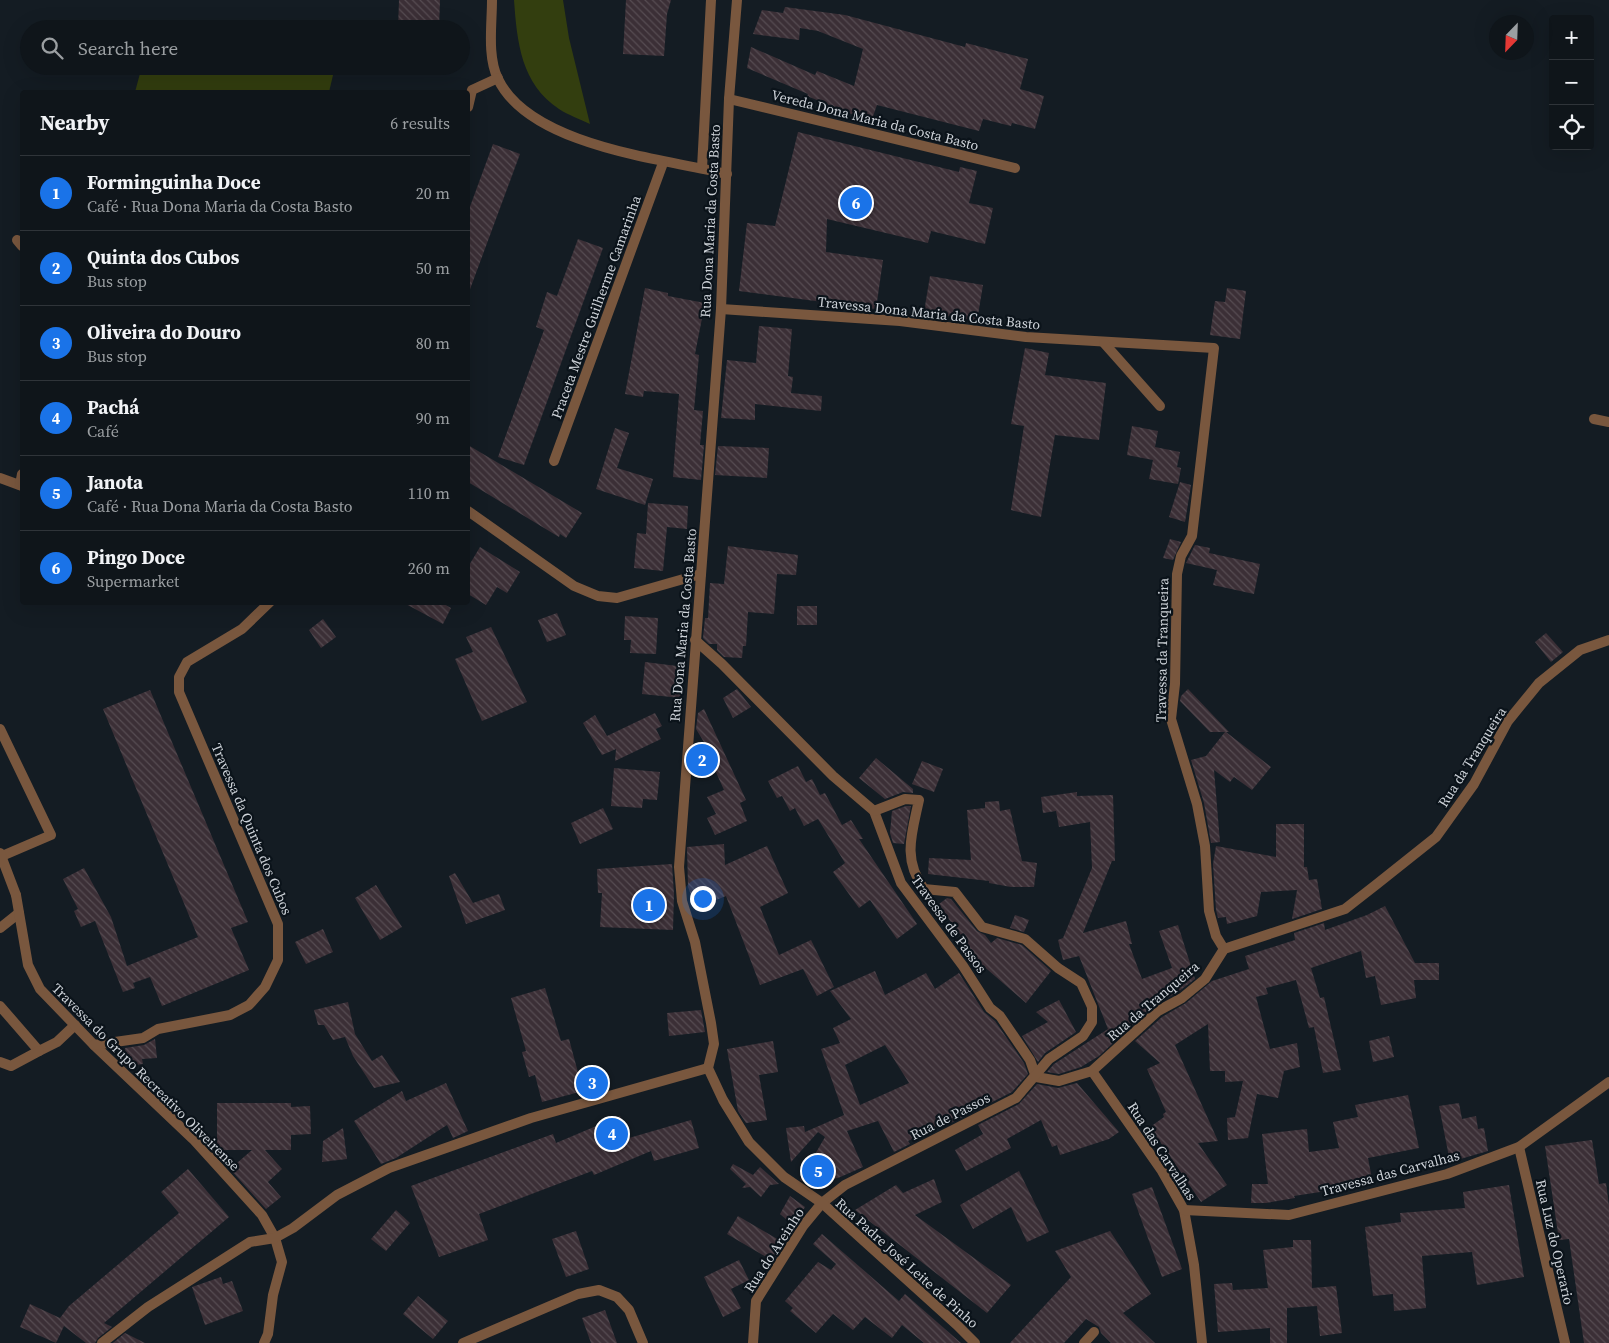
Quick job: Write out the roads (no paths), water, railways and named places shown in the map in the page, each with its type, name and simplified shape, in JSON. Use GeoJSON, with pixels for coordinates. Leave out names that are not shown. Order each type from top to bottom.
{"type":"FeatureCollection","features":[{"type":"Feature","properties":{"kind":"street"},"geometry":{"type":"LineString","coordinates":[[492,0],[492,49],[498,78],[513,100],[531,116],[570,136],[663,163],[702,168],[727,174]]}},
{"type":"Feature","properties":{"kind":"street"},"geometry":{"type":"LineString","coordinates":[[702,168],[711,0]]}},
{"type":"Feature","properties":{"kind":"street","name":"Rua Dona Maria da Costa Basto"},"geometry":{"type":"LineString","coordinates":[[708,1068],[714,1044],[695,942],[682,901],[679,867],[694,640],[701,574],[721,309],[729,99],[737,0]]}},
{"type":"Feature","properties":{"kind":"street"},"geometry":{"type":"LineString","coordinates":[[470,98],[472,90],[498,78]]}},
{"type":"Feature","properties":{"kind":"street","name":"Vereda Dona Maria da Costa Basto"},"geometry":{"type":"LineString","coordinates":[[729,99],[1014,168]]}},
{"type":"Feature","properties":{"kind":"street","name":"Praceta Mestre Guilherme Camarinha"},"geometry":{"type":"LineString","coordinates":[[554,461],[663,163]]}},
{"type":"Feature","properties":{"kind":"street","name":"Travessa Dona Maria da Costa Basto"},"geometry":{"type":"LineString","coordinates":[[721,309],[900,321],[1026,337],[1214,348]]}},
{"type":"Feature","properties":{"kind":"street"},"geometry":{"type":"LineString","coordinates":[[1104,343],[1160,406]]}},
{"type":"Feature","properties":{"kind":"street","name":"Travessa da Tranqueira"},"geometry":{"type":"LineString","coordinates":[[1214,348],[1192,536],[1181,556],[1177,574],[1175,684],[1171,719],[1198,804],[1205,846],[1209,911],[1216,936],[1224,950]]}},
{"type":"Feature","properties":{"kind":"street"},"geometry":{"type":"LineString","coordinates":[[1594,419],[1609,422]]}},
{"type":"Feature","properties":{"kind":"street"},"geometry":{"type":"LineString","coordinates":[[0,478],[20,485]]}},
{"type":"Feature","properties":{"kind":"street"},"geometry":{"type":"LineString","coordinates":[[470,512],[574,586],[598,596],[617,598],[701,574]]}},
{"type":"Feature","properties":{"kind":"street","name":"Travessa da Quinta dos Cubos"},"geometry":{"type":"LineString","coordinates":[[94,1045],[143,1038],[158,1029],[230,1015],[249,1005],[265,987],[278,960],[278,924],[179,692],[179,677],[187,662],[242,629],[267,605]]}},
{"type":"Feature","properties":{"kind":"street","name":"Travessa de Passos"},"geometry":{"type":"LineString","coordinates":[[694,640],[729,671],[833,776],[874,811],[901,883],[963,966],[990,1008],[1005,1024],[1030,1060],[1036,1077]]}},
{"type":"Feature","properties":{"kind":"street","name":"Rua da Tranqueira"},"geometry":{"type":"LineString","coordinates":[[1092,1071],[1158,1011],[1182,998],[1205,979],[1224,950],[1345,909],[1436,837],[1474,784],[1508,721],[1538,683],[1580,650],[1609,640]]}},
{"type":"Feature","properties":{"kind":"street"},"geometry":{"type":"LineString","coordinates":[[0,729],[52,835],[1,854]]}},
{"type":"Feature","properties":{"kind":"street","name":"Rua de Passos"},"geometry":{"type":"LineString","coordinates":[[822,1203],[845,1185],[1016,1098],[1049,1060],[1083,1036],[1092,1022],[1092,1007],[1080,983],[1058,968],[1025,938],[982,927],[955,892],[924,889],[913,875],[910,842],[919,800],[904,799],[874,811]]}},
{"type":"Feature","properties":{"kind":"street","name":"Travessa do Grupo Recreativo Oliveirense"},"geometry":{"type":"LineString","coordinates":[[1,854],[16,895],[28,965],[40,989],[94,1045],[193,1139],[262,1215],[275,1238],[282,1262],[273,1295],[268,1334],[264,1343]]}},
{"type":"Feature","properties":{"kind":"street"},"geometry":{"type":"LineString","coordinates":[[0,928],[19,912]]}},
{"type":"Feature","properties":{"kind":"street"},"geometry":{"type":"LineString","coordinates":[[0,1006],[39,1051]]}},
{"type":"Feature","properties":{"kind":"street"},"geometry":{"type":"LineString","coordinates":[[0,1062],[11,1066],[57,1042],[75,1025]]}},
{"type":"Feature","properties":{"kind":"street"},"geometry":{"type":"LineString","coordinates":[[102,1343],[148,1307],[250,1242],[275,1238],[293,1228],[337,1195],[390,1168],[531,1118],[708,1068],[724,1100],[749,1142],[784,1177],[822,1203]]}},
{"type":"Feature","properties":{"kind":"street"},"geometry":{"type":"LineString","coordinates":[[1036,1077],[1059,1082],[1092,1071]]}},
{"type":"Feature","properties":{"kind":"street","name":"Rua das Carvalhas"},"geometry":{"type":"LineString","coordinates":[[1092,1071],[1162,1172],[1184,1210],[1194,1265],[1202,1343]]}},
{"type":"Feature","properties":{"kind":"street","name":"Travessa das Carvalhas"},"geometry":{"type":"LineString","coordinates":[[1184,1210],[1289,1215],[1447,1174],[1519,1147],[1609,1082]]}},
{"type":"Feature","properties":{"kind":"street","name":"Rua Luz do Operario"},"geometry":{"type":"LineString","coordinates":[[1519,1147],[1565,1343]]}},
{"type":"Feature","properties":{"kind":"street","name":"Rua do Areinho"},"geometry":{"type":"LineString","coordinates":[[752,1343],[756,1300],[803,1226],[822,1203]]}},
{"type":"Feature","properties":{"kind":"street","name":"Rua Padre José Leite de Pinho"},"geometry":{"type":"LineString","coordinates":[[822,1203],[975,1343]]}},
{"type":"Feature","properties":{"kind":"street"},"geometry":{"type":"LineString","coordinates":[[463,1343],[578,1294],[599,1290],[617,1298],[629,1310],[642,1343]]}},
{"type":"Feature","properties":{"kind":"street"},"geometry":{"type":"LineString","coordinates":[[1084,1343],[1094,1332]]}},
{"type":"Feature","properties":{"kind":"place","name":"Pingo Doce"},"geometry":{"type":"Point","coordinates":[856,203]}},
{"type":"Feature","properties":{"kind":"place","name":"Quinta dos Cubos"},"geometry":{"type":"Point","coordinates":[702,760]}},
{"type":"Feature","properties":{"kind":"place","name":"Forminguinha Doce"},"geometry":{"type":"Point","coordinates":[649,905]}},
{"type":"Feature","properties":{"kind":"place","name":"Oliveira do Douro"},"geometry":{"type":"Point","coordinates":[592,1083]}},
{"type":"Feature","properties":{"kind":"place","name":"Pachá"},"geometry":{"type":"Point","coordinates":[612,1134]}},
{"type":"Feature","properties":{"kind":"place","name":"Janota"},"geometry":{"type":"Point","coordinates":[818,1171]}}]}
